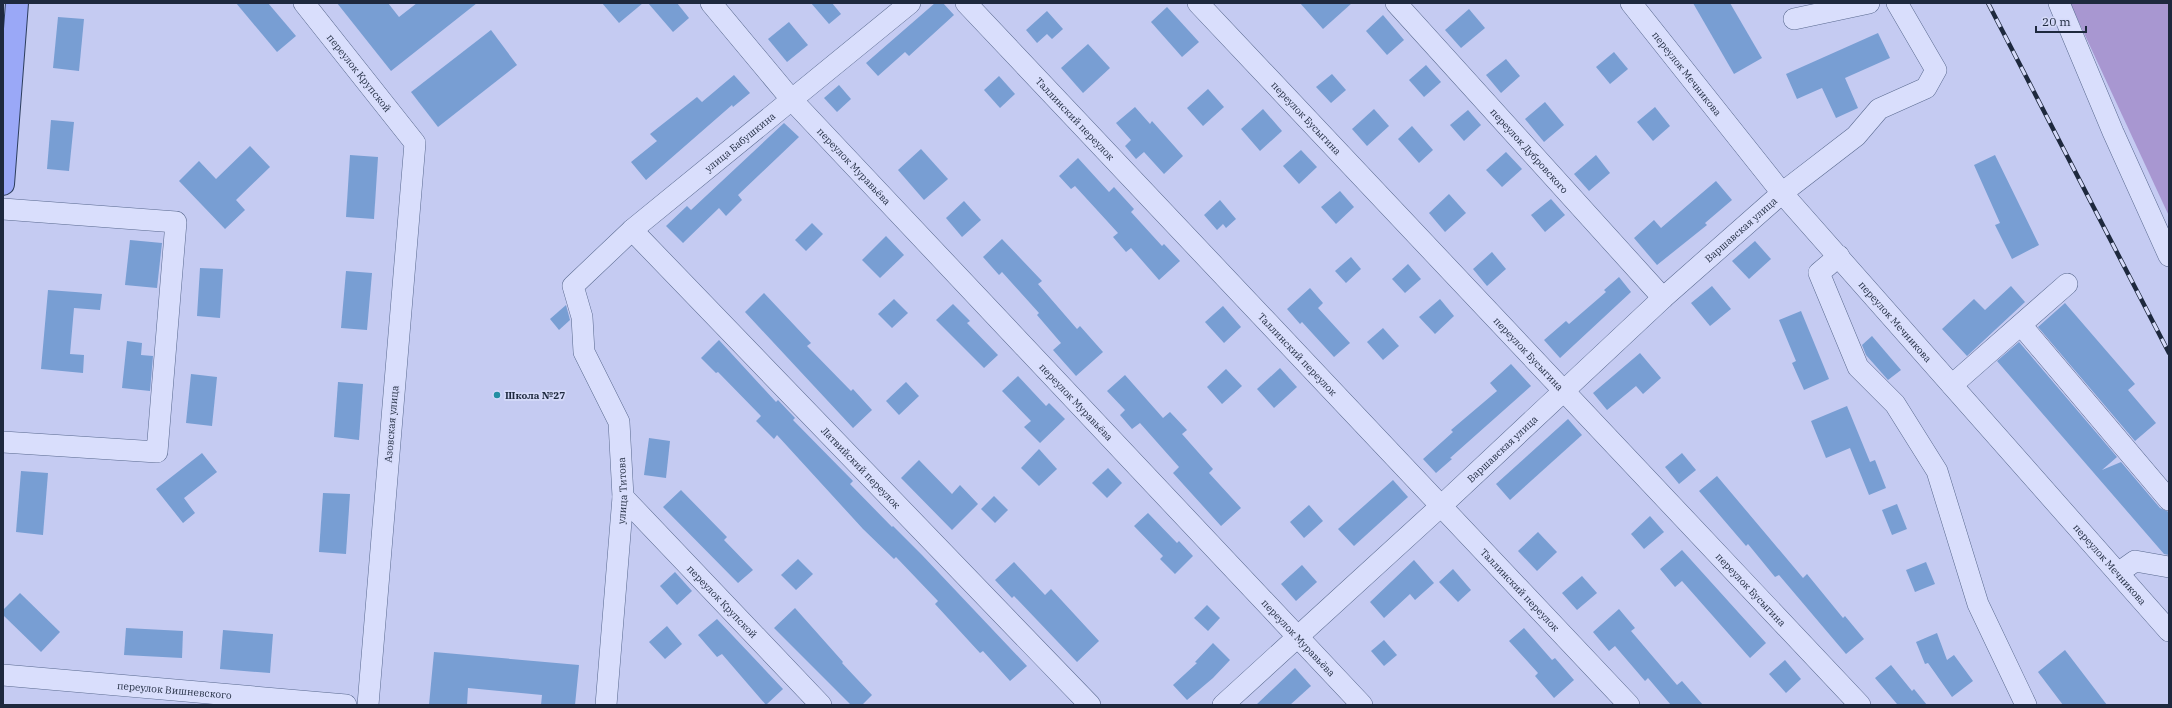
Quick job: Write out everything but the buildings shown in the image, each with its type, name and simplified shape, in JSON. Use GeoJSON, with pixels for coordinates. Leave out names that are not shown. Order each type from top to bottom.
{"type":"FeatureCollection","features":[{"type":"Feature","properties":{"kind":"main road"},"geometry":{"type":"LineString","coordinates":[[3,184],[17,3]]}},
{"type":"Feature","properties":{"kind":"street","name":"переулок Крупской"},"geometry":{"type":"LineString","coordinates":[[304,3],[415,143]]}},
{"type":"Feature","properties":{"kind":"street","name":"переулок Муравьёва"},"geometry":{"type":"LineString","coordinates":[[711,3],[791,99],[1362,705]]}},
{"type":"Feature","properties":{"kind":"street","name":"улица Бабушкина"},"geometry":{"type":"LineString","coordinates":[[573,286],[632,230],[910,3]]}},
{"type":"Feature","properties":{"kind":"street","name":"Таллинский переулок"},"geometry":{"type":"LineString","coordinates":[[966,3],[1629,705]]}},
{"type":"Feature","properties":{"kind":"street","name":"переулок Бусыгина"},"geometry":{"type":"LineString","coordinates":[[1198,3],[1860,705]]}},
{"type":"Feature","properties":{"kind":"street","name":"переулок Дубровского"},"geometry":{"type":"LineString","coordinates":[[1396,3],[1663,298]]}},
{"type":"Feature","properties":{"kind":"street","name":"переулок Мечникова"},"geometry":{"type":"LineString","coordinates":[[1631,3],[1782,193],[2169,631]]}},
{"type":"Feature","properties":{"kind":"street"},"geometry":{"type":"LineString","coordinates":[[1794,19],[1869,3]]}},
{"type":"Feature","properties":{"kind":"street","name":"Варшавская улица"},"geometry":{"type":"LineString","coordinates":[[1223,705],[1441,506],[1563,390],[1663,298],[1782,193],[1856,136],[1879,109],[1926,88],[1936,70],[1897,3]]}},
{"type":"Feature","properties":{"kind":"street"},"geometry":{"type":"LineString","coordinates":[[2059,3],[2169,256]]}},
{"type":"Feature","properties":{"kind":"street","name":"Азовская улица"},"geometry":{"type":"LineString","coordinates":[[368,705],[415,143]]}},
{"type":"Feature","properties":{"kind":"street"},"geometry":{"type":"LineString","coordinates":[[3,209],[176,222],[157,452],[3,442]]}},
{"type":"Feature","properties":{"kind":"street","name":"Латвийский переулок"},"geometry":{"type":"LineString","coordinates":[[632,230],[1090,705]]}},
{"type":"Feature","properties":{"kind":"street"},"geometry":{"type":"LineString","coordinates":[[1838,256],[1819,273],[1858,367],[1896,404],[1937,471],[1978,604],[2026,705]]}},
{"type":"Feature","properties":{"kind":"street"},"geometry":{"type":"LineString","coordinates":[[1952,385],[2067,284]]}},
{"type":"Feature","properties":{"kind":"street","name":"улица Титова"},"geometry":{"type":"LineString","coordinates":[[573,286],[582,317],[584,352],[619,422],[623,497],[606,705]]}},
{"type":"Feature","properties":{"kind":"street"},"geometry":{"type":"LineString","coordinates":[[2021,325],[2169,500]]}},
{"type":"Feature","properties":{"kind":"street","name":"переулок Крупской"},"geometry":{"type":"LineString","coordinates":[[623,497],[821,705]]}},
{"type":"Feature","properties":{"kind":"street"},"geometry":{"type":"LineString","coordinates":[[2118,573],[2135,560],[2169,567]]}},
{"type":"Feature","properties":{"kind":"street","name":"переулок Вишневского"},"geometry":{"type":"LineString","coordinates":[[3,675],[346,705]]}},
{"type":"Feature","properties":{"kind":"shaded area"},"geometry":{"type":"Polygon","coordinates":[[[2070,3],[2169,3],[2169,216],[2070,3]]]}},
{"type":"Feature","properties":{"kind":"railway"},"geometry":{"type":"LineString","coordinates":[[1988,3],[2169,353]]}},
{"type":"Feature","properties":{"kind":"place","name":"Школа №27"},"geometry":{"type":"Point","coordinates":[497,395]}}]}
